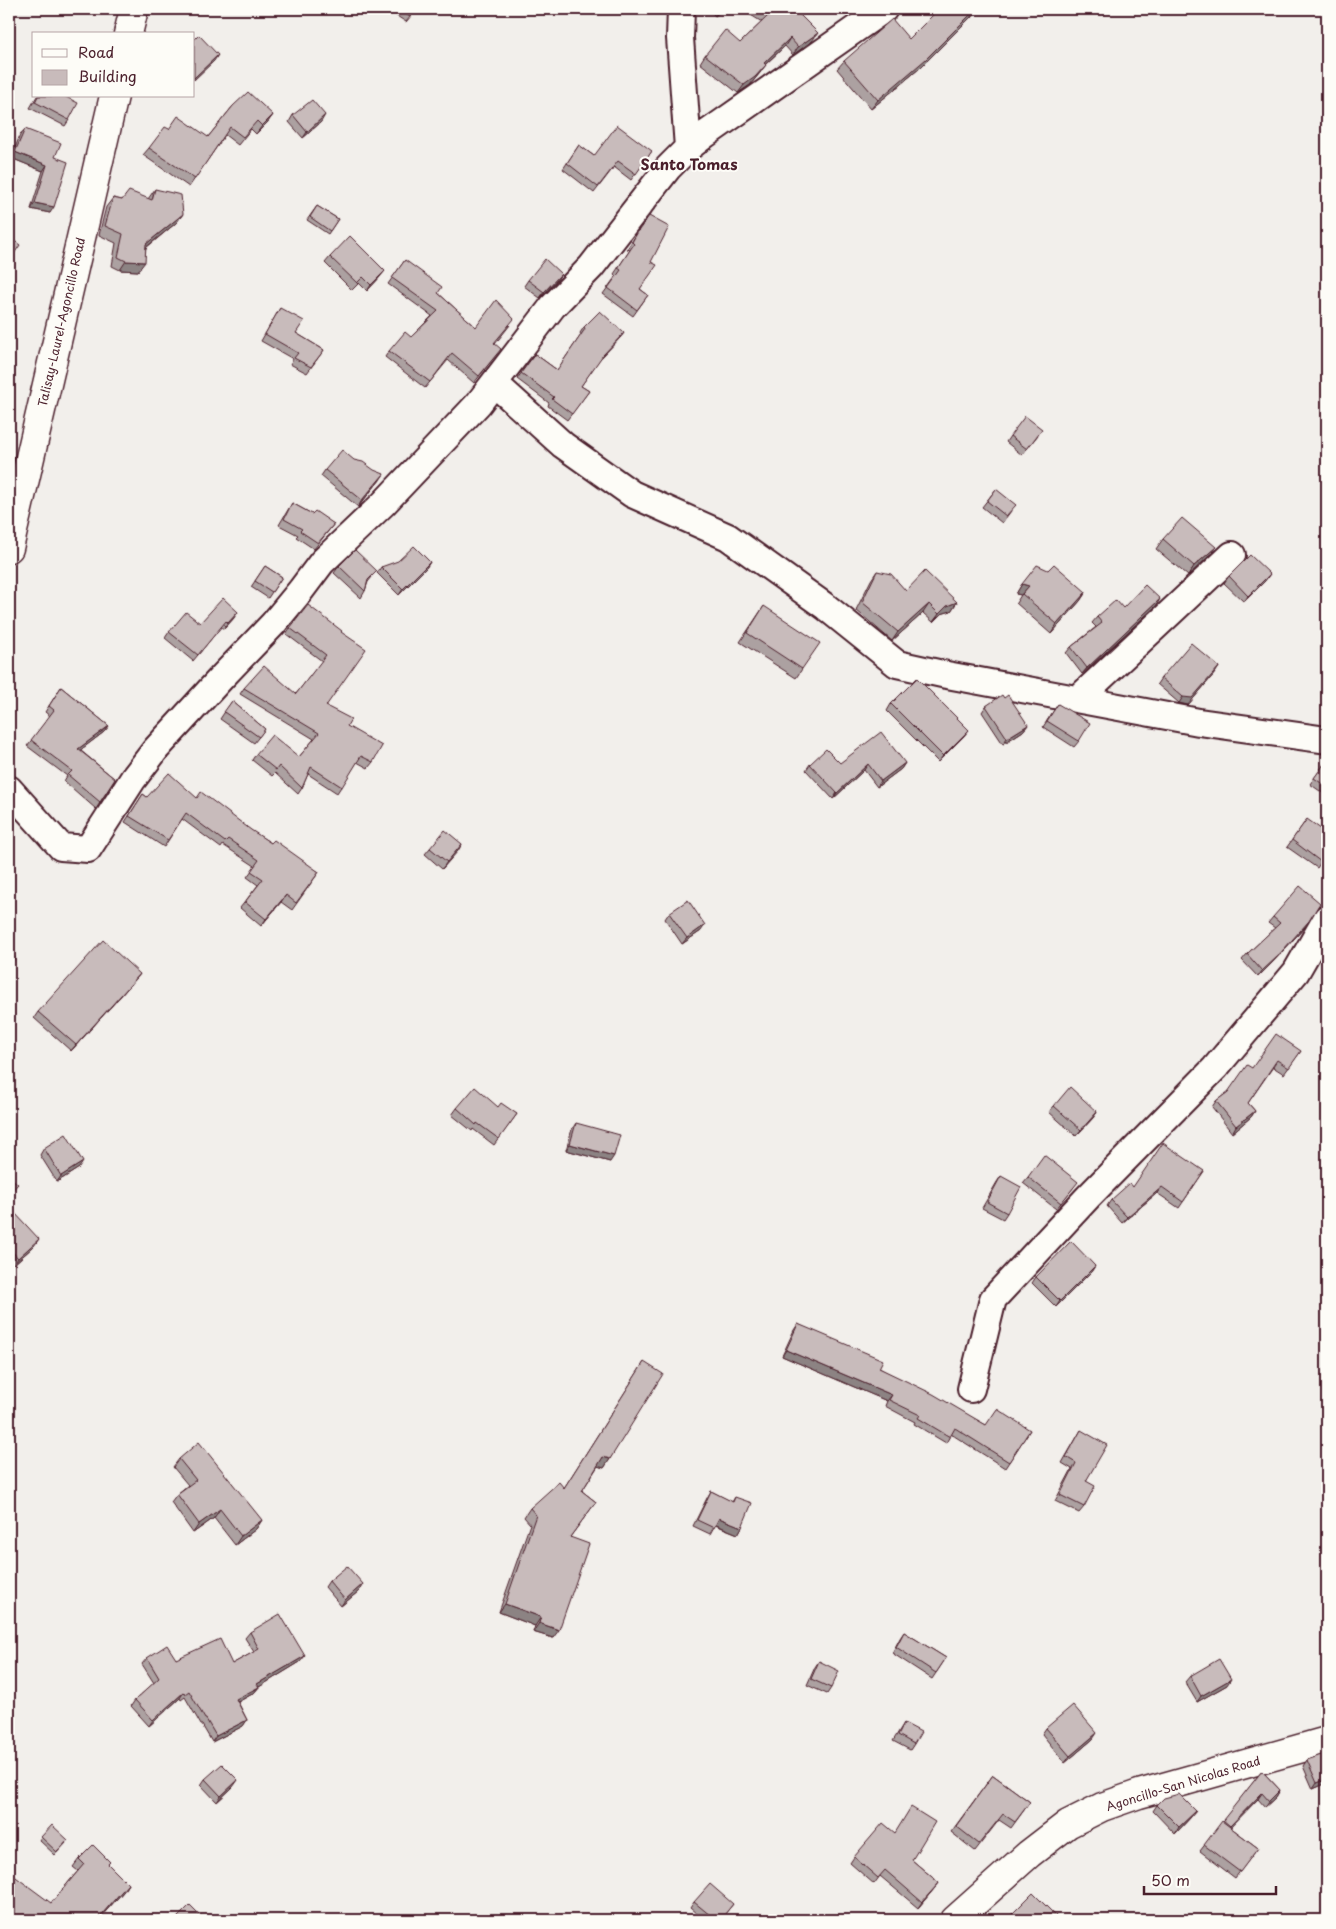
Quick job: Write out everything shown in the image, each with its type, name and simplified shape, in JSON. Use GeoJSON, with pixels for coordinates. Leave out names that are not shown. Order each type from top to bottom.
{"type":"FeatureCollection","features":[{"type":"Feature","properties":{"kind":"main road"},"geometry":{"type":"LineString","coordinates":[[128,32],[134,9]]}},
{"type":"Feature","properties":{"kind":"main road","name":"Talisay-Laurel-Agoncillo Road"},"geometry":{"type":"LineString","coordinates":[[9,548],[114,98]]}},
{"type":"Feature","properties":{"kind":"main road","name":"Agoncillo-San Nicolas Road"},"geometry":{"type":"LineString","coordinates":[[955,1920],[1029,1854],[1068,1824],[1102,1807],[1139,1794],[1327,1741]]}},
{"type":"Feature","properties":{"kind":"street"},"geometry":{"type":"LineString","coordinates":[[680,9],[680,38],[688,148]]}},
{"type":"Feature","properties":{"kind":"street"},"geometry":{"type":"LineString","coordinates":[[9,789],[61,847],[88,849],[133,779],[156,749],[273,624],[302,590],[322,562],[383,504],[478,404],[553,306],[591,267],[653,186],[688,148],[884,9]]}},
{"type":"Feature","properties":{"kind":"street"},"geometry":{"type":"LineString","coordinates":[[494,383],[563,445],[632,494],[728,537],[826,607],[897,664],[1199,722],[1327,740]]}},
{"type":"Feature","properties":{"kind":"street"},"geometry":{"type":"LineString","coordinates":[[1079,698],[1232,555]]}},
{"type":"Feature","properties":{"kind":"street"},"geometry":{"type":"LineString","coordinates":[[971,1389],[993,1299],[1088,1197],[1215,1068],[1296,972],[1327,918]]}},
{"type":"Feature","properties":{"kind":"building"},"geometry":{"type":"Polygon","coordinates":[[[398,9],[416,9],[410,17],[398,9]]]}},
{"type":"Feature","properties":{"kind":"building"},"geometry":{"type":"Polygon","coordinates":[[[759,9],[794,9],[818,33],[798,47],[790,38],[764,63],[766,65],[755,77],[744,85],[705,55],[725,30],[740,43],[769,15],[759,9]]]}},
{"type":"Feature","properties":{"kind":"building"},"geometry":{"type":"Polygon","coordinates":[[[939,9],[976,9],[926,59],[878,100],[844,61],[892,19],[909,39],[939,9]]]}},
{"type":"Feature","properties":{"kind":"building"},"geometry":{"type":"Polygon","coordinates":[[[199,35],[218,55],[195,77],[195,39],[199,35]]]}},
{"type":"Feature","properties":{"kind":"building"},"geometry":{"type":"Polygon","coordinates":[[[248,92],[273,115],[262,126],[257,121],[243,137],[230,127],[195,179],[149,148],[165,127],[169,129],[178,116],[208,137],[233,106],[248,92]]]}},
{"type":"Feature","properties":{"kind":"building"},"geometry":{"type":"Polygon","coordinates":[[[37,98],[68,98],[78,103],[69,120],[35,102],[37,98]]]}},
{"type":"Feature","properties":{"kind":"building"},"geometry":{"type":"Polygon","coordinates":[[[312,100],[325,115],[307,132],[293,115],[312,100]]]}},
{"type":"Feature","properties":{"kind":"building"},"geometry":{"type":"Polygon","coordinates":[[[617,125],[652,151],[636,174],[618,161],[598,187],[567,163],[579,145],[594,156],[617,125]]]}},
{"type":"Feature","properties":{"kind":"building"},"geometry":{"type":"Polygon","coordinates":[[[25,129],[61,143],[55,157],[68,162],[54,207],[35,203],[47,165],[15,152],[25,129]]]}},
{"type":"Feature","properties":{"kind":"building"},"geometry":{"type":"Polygon","coordinates":[[[155,189],[181,195],[183,214],[146,244],[145,262],[126,261],[118,257],[123,234],[105,226],[113,198],[122,200],[129,191],[152,200],[155,189]]]}},
{"type":"Feature","properties":{"kind":"building"},"geometry":{"type":"Polygon","coordinates":[[[317,206],[338,219],[330,231],[310,217],[317,206]]]}},
{"type":"Feature","properties":{"kind":"building"},"geometry":{"type":"Polygon","coordinates":[[[649,216],[669,227],[651,262],[657,265],[640,289],[648,295],[637,310],[608,288],[621,270],[618,268],[649,216]]]}},
{"type":"Feature","properties":{"kind":"building"},"geometry":{"type":"Polygon","coordinates":[[[350,236],[385,271],[371,285],[363,277],[357,283],[330,257],[350,236]]]}},
{"type":"Feature","properties":{"kind":"building"},"geometry":{"type":"Polygon","coordinates":[[[9,237],[20,245],[9,261],[9,237]]]}},
{"type":"Feature","properties":{"kind":"building"},"geometry":{"type":"Polygon","coordinates":[[[545,259],[561,274],[544,292],[528,280],[545,259]]]}},
{"type":"Feature","properties":{"kind":"building"},"geometry":{"type":"Polygon","coordinates":[[[405,260],[442,287],[438,293],[476,327],[496,300],[514,319],[494,343],[501,349],[479,376],[452,353],[430,382],[389,351],[405,332],[411,337],[438,311],[392,278],[405,260]]]}},
{"type":"Feature","properties":{"kind":"building"},"geometry":{"type":"Polygon","coordinates":[[[280,308],[304,321],[296,333],[324,350],[311,367],[294,358],[298,353],[265,334],[280,308]]]}},
{"type":"Feature","properties":{"kind":"building"},"geometry":{"type":"Polygon","coordinates":[[[600,311],[624,333],[603,355],[581,386],[589,391],[572,414],[552,399],[554,397],[521,373],[535,354],[557,370],[585,329],[584,327],[600,311]]]}},
{"type":"Feature","properties":{"kind":"building"},"geometry":{"type":"Polygon","coordinates":[[[1025,416],[1042,429],[1027,449],[1010,436],[1025,416]]]}},
{"type":"Feature","properties":{"kind":"building"},"geometry":{"type":"Polygon","coordinates":[[[342,450],[354,460],[363,462],[384,474],[362,500],[325,470],[342,450]]]}},
{"type":"Feature","properties":{"kind":"building"},"geometry":{"type":"Polygon","coordinates":[[[996,489],[1016,505],[1006,516],[987,501],[996,489]]]}},
{"type":"Feature","properties":{"kind":"building"},"geometry":{"type":"Polygon","coordinates":[[[292,503],[312,514],[315,511],[334,524],[318,543],[300,531],[302,529],[284,519],[292,503]]]}},
{"type":"Feature","properties":{"kind":"building"},"geometry":{"type":"Polygon","coordinates":[[[1182,518],[1216,547],[1194,566],[1163,539],[1182,518]]]}},
{"type":"Feature","properties":{"kind":"building"},"geometry":{"type":"Polygon","coordinates":[[[414,546],[430,562],[403,589],[381,567],[398,561],[414,546]]]}},
{"type":"Feature","properties":{"kind":"building"},"geometry":{"type":"Polygon","coordinates":[[[355,550],[377,571],[368,580],[365,591],[339,566],[355,550]]]}},
{"type":"Feature","properties":{"kind":"building"},"geometry":{"type":"Polygon","coordinates":[[[1250,555],[1270,574],[1248,596],[1229,576],[1250,555]]]}},
{"type":"Feature","properties":{"kind":"building"},"geometry":{"type":"Polygon","coordinates":[[[1054,564],[1086,592],[1057,624],[1022,594],[1029,586],[1022,584],[1037,565],[1048,570],[1054,564]]]}},
{"type":"Feature","properties":{"kind":"building"},"geometry":{"type":"Polygon","coordinates":[[[265,566],[282,577],[272,592],[255,581],[265,566]]]}},
{"type":"Feature","properties":{"kind":"building"},"geometry":{"type":"Polygon","coordinates":[[[877,571],[891,574],[906,591],[925,571],[957,602],[947,606],[939,614],[929,604],[898,632],[862,602],[877,571]]]}},
{"type":"Feature","properties":{"kind":"building"},"geometry":{"type":"Polygon","coordinates":[[[1145,585],[1160,599],[1087,668],[1071,647],[1102,623],[1097,617],[1116,600],[1123,608],[1145,585]]]}},
{"type":"Feature","properties":{"kind":"building"},"geometry":{"type":"Polygon","coordinates":[[[223,598],[238,612],[228,623],[226,621],[198,655],[169,632],[186,612],[200,623],[223,598]]]}},
{"type":"Feature","properties":{"kind":"building"},"geometry":{"type":"Polygon","coordinates":[[[308,605],[341,632],[366,649],[326,706],[351,719],[347,726],[382,746],[373,762],[361,756],[342,787],[311,767],[302,788],[279,766],[276,770],[256,754],[272,735],[299,757],[319,733],[244,688],[264,666],[296,694],[326,655],[290,628],[308,605]]]}},
{"type":"Feature","properties":{"kind":"building"},"geometry":{"type":"Polygon","coordinates":[[[764,606],[820,643],[802,669],[747,633],[764,606]]]}},
{"type":"Feature","properties":{"kind":"building"},"geometry":{"type":"Polygon","coordinates":[[[1191,643],[1219,667],[1192,698],[1183,697],[1161,678],[1191,643]]]}},
{"type":"Feature","properties":{"kind":"building"},"geometry":{"type":"Polygon","coordinates":[[[917,678],[969,730],[943,756],[891,704],[917,678]]]}},
{"type":"Feature","properties":{"kind":"building"},"geometry":{"type":"Polygon","coordinates":[[[61,687],[109,726],[78,749],[115,779],[100,802],[68,775],[72,771],[31,740],[54,710],[49,706],[61,687]]]}},
{"type":"Feature","properties":{"kind":"building"},"geometry":{"type":"Polygon","coordinates":[[[1002,695],[1004,698],[1008,695],[1028,725],[1007,738],[986,706],[1002,695]]]}},
{"type":"Feature","properties":{"kind":"building"},"geometry":{"type":"Polygon","coordinates":[[[232,701],[265,729],[259,737],[224,712],[232,701]]]}},
{"type":"Feature","properties":{"kind":"building"},"geometry":{"type":"Polygon","coordinates":[[[1058,704],[1090,723],[1079,741],[1047,721],[1058,704]]]}},
{"type":"Feature","properties":{"kind":"building"},"geometry":{"type":"Polygon","coordinates":[[[881,732],[905,763],[881,781],[868,764],[837,793],[810,764],[826,749],[840,763],[881,732]]]}},
{"type":"Feature","properties":{"kind":"building"},"geometry":{"type":"Polygon","coordinates":[[[1327,760],[1327,787],[1314,778],[1327,760]]]}},
{"type":"Feature","properties":{"kind":"building"},"geometry":{"type":"Polygon","coordinates":[[[169,773],[197,798],[201,792],[251,830],[271,843],[274,840],[319,872],[296,903],[286,895],[266,919],[245,902],[263,879],[251,871],[259,860],[228,839],[225,842],[186,813],[168,840],[129,816],[143,794],[147,797],[169,773]]]}},
{"type":"Feature","properties":{"kind":"building"},"geometry":{"type":"Polygon","coordinates":[[[1307,819],[1325,832],[1327,829],[1327,853],[1321,862],[1292,840],[1307,819]]]}},
{"type":"Feature","properties":{"kind":"building"},"geometry":{"type":"Polygon","coordinates":[[[445,830],[462,844],[447,862],[430,848],[445,830]]]}},
{"type":"Feature","properties":{"kind":"building"},"geometry":{"type":"Polygon","coordinates":[[[1300,886],[1320,903],[1309,921],[1262,971],[1247,954],[1280,923],[1273,917],[1300,886]]]}},
{"type":"Feature","properties":{"kind":"building"},"geometry":{"type":"Polygon","coordinates":[[[688,900],[705,925],[687,938],[669,913],[688,900]]]}},
{"type":"Feature","properties":{"kind":"building"},"geometry":{"type":"Polygon","coordinates":[[[103,940],[140,974],[76,1045],[38,1012],[103,940]]]}},
{"type":"Feature","properties":{"kind":"building"},"geometry":{"type":"Polygon","coordinates":[[[9,954],[15,957],[9,972],[9,954]]]}},
{"type":"Feature","properties":{"kind":"building"},"geometry":{"type":"Polygon","coordinates":[[[1276,1034],[1301,1051],[1289,1068],[1277,1060],[1248,1103],[1255,1111],[1236,1126],[1216,1101],[1228,1092],[1247,1065],[1252,1068],[1276,1034]]]}},
{"type":"Feature","properties":{"kind":"building"},"geometry":{"type":"Polygon","coordinates":[[[475,1087],[498,1107],[501,1103],[517,1114],[499,1139],[477,1123],[476,1125],[457,1108],[475,1087]]]}},
{"type":"Feature","properties":{"kind":"building"},"geometry":{"type":"Polygon","coordinates":[[[1070,1087],[1097,1112],[1081,1130],[1054,1106],[1070,1087]]]}},
{"type":"Feature","properties":{"kind":"building"},"geometry":{"type":"Polygon","coordinates":[[[576,1123],[620,1135],[614,1156],[570,1144],[576,1123]]]}},
{"type":"Feature","properties":{"kind":"building"},"geometry":{"type":"Polygon","coordinates":[[[66,1134],[83,1162],[61,1176],[44,1148],[66,1134]]]}},
{"type":"Feature","properties":{"kind":"building"},"geometry":{"type":"Polygon","coordinates":[[[1163,1143],[1204,1171],[1183,1202],[1162,1187],[1127,1217],[1111,1200],[1130,1183],[1133,1187],[1163,1143]]]}},
{"type":"Feature","properties":{"kind":"building"},"geometry":{"type":"Polygon","coordinates":[[[1044,1155],[1078,1182],[1061,1203],[1028,1177],[1044,1155]]]}},
{"type":"Feature","properties":{"kind":"building"},"geometry":{"type":"Polygon","coordinates":[[[9,1176],[18,1184],[9,1194],[9,1176]]]}},
{"type":"Feature","properties":{"kind":"building"},"geometry":{"type":"Polygon","coordinates":[[[1001,1176],[1021,1187],[1007,1213],[987,1202],[1001,1176]]]}},
{"type":"Feature","properties":{"kind":"building"},"geometry":{"type":"Polygon","coordinates":[[[14,1212],[39,1239],[18,1258],[9,1248],[9,1216],[14,1212]]]}},
{"type":"Feature","properties":{"kind":"building"},"geometry":{"type":"Polygon","coordinates":[[[1071,1241],[1095,1266],[1060,1301],[1036,1277],[1071,1241]]]}},
{"type":"Feature","properties":{"kind":"building"},"geometry":{"type":"Polygon","coordinates":[[[798,1324],[883,1360],[879,1368],[933,1394],[986,1425],[997,1409],[1030,1430],[1009,1462],[955,1428],[950,1437],[918,1418],[920,1415],[889,1400],[892,1395],[786,1350],[798,1324]]]}},
{"type":"Feature","properties":{"kind":"building"},"geometry":{"type":"Polygon","coordinates":[[[644,1362],[663,1374],[610,1459],[603,1457],[582,1491],[596,1502],[570,1537],[589,1544],[559,1630],[539,1623],[541,1617],[505,1604],[536,1515],[530,1508],[559,1482],[564,1488],[644,1362]]]}},
{"type":"Feature","properties":{"kind":"building"},"geometry":{"type":"Polygon","coordinates":[[[1081,1430],[1107,1445],[1086,1481],[1095,1486],[1084,1507],[1060,1495],[1076,1463],[1066,1457],[1081,1430]]]}},
{"type":"Feature","properties":{"kind":"building"},"geometry":{"type":"Polygon","coordinates":[[[199,1442],[262,1520],[241,1536],[220,1509],[199,1524],[177,1494],[196,1480],[179,1459],[199,1442]]]}},
{"type":"Feature","properties":{"kind":"building"},"geometry":{"type":"Polygon","coordinates":[[[711,1491],[733,1502],[735,1497],[752,1503],[742,1527],[719,1518],[714,1528],[697,1520],[711,1491]]]}},
{"type":"Feature","properties":{"kind":"building"},"geometry":{"type":"Polygon","coordinates":[[[347,1566],[363,1584],[345,1600],[329,1581],[347,1566]]]}},
{"type":"Feature","properties":{"kind":"building"},"geometry":{"type":"Polygon","coordinates":[[[280,1614],[305,1656],[257,1684],[259,1687],[236,1699],[247,1720],[216,1736],[189,1691],[185,1694],[184,1692],[153,1720],[135,1700],[159,1678],[147,1658],[167,1645],[176,1659],[220,1639],[232,1664],[259,1649],[250,1632],[280,1614]]]}},
{"type":"Feature","properties":{"kind":"building"},"geometry":{"type":"Polygon","coordinates":[[[904,1632],[946,1658],[936,1673],[896,1647],[904,1632]]]}},
{"type":"Feature","properties":{"kind":"building"},"geometry":{"type":"Polygon","coordinates":[[[1219,1659],[1231,1679],[1201,1696],[1190,1676],[1219,1659]]]}},
{"type":"Feature","properties":{"kind":"building"},"geometry":{"type":"Polygon","coordinates":[[[819,1661],[839,1671],[831,1688],[811,1679],[819,1661]]]}},
{"type":"Feature","properties":{"kind":"building"},"geometry":{"type":"Polygon","coordinates":[[[1073,1705],[1097,1733],[1070,1756],[1046,1728],[1073,1705]]]}},
{"type":"Feature","properties":{"kind":"building"},"geometry":{"type":"Polygon","coordinates":[[[904,1723],[921,1732],[914,1744],[898,1735],[904,1723]]]}},
{"type":"Feature","properties":{"kind":"building"},"geometry":{"type":"Polygon","coordinates":[[[1327,1753],[1327,1779],[1317,1783],[1307,1760],[1327,1753]]]}},
{"type":"Feature","properties":{"kind":"building"},"geometry":{"type":"Polygon","coordinates":[[[222,1764],[238,1780],[221,1796],[205,1779],[222,1764]]]}},
{"type":"Feature","properties":{"kind":"building"},"geometry":{"type":"Polygon","coordinates":[[[1262,1771],[1280,1790],[1269,1801],[1262,1793],[1230,1826],[1223,1820],[1262,1771]]]}},
{"type":"Feature","properties":{"kind":"building"},"geometry":{"type":"Polygon","coordinates":[[[993,1775],[1030,1802],[1015,1822],[1003,1814],[979,1844],[956,1826],[993,1775]]]}},
{"type":"Feature","properties":{"kind":"building"},"geometry":{"type":"Polygon","coordinates":[[[1179,1794],[1196,1811],[1179,1827],[1157,1805],[1164,1798],[1179,1794]]]}},
{"type":"Feature","properties":{"kind":"building"},"geometry":{"type":"Polygon","coordinates":[[[911,1807],[935,1822],[912,1860],[939,1883],[922,1902],[885,1870],[878,1878],[854,1857],[883,1823],[895,1833],[911,1807]]]}},
{"type":"Feature","properties":{"kind":"building"},"geometry":{"type":"Polygon","coordinates":[[[1222,1821],[1258,1848],[1240,1872],[1204,1845],[1222,1821]]]}},
{"type":"Feature","properties":{"kind":"building"},"geometry":{"type":"Polygon","coordinates":[[[52,1825],[68,1840],[57,1852],[41,1837],[52,1825]]]}},
{"type":"Feature","properties":{"kind":"building"},"geometry":{"type":"Polygon","coordinates":[[[93,1845],[110,1862],[108,1864],[128,1884],[97,1920],[9,1920],[9,1872],[51,1903],[84,1864],[79,1859],[93,1845]]]}},
{"type":"Feature","properties":{"kind":"building"},"geometry":{"type":"Polygon","coordinates":[[[710,1884],[733,1904],[720,1920],[716,1920],[694,1902],[710,1884]]]}},
{"type":"Feature","properties":{"kind":"building"},"geometry":{"type":"Polygon","coordinates":[[[1033,1893],[1060,1920],[1006,1920],[1033,1893]]]}},
{"type":"Feature","properties":{"kind":"building"},"geometry":{"type":"Polygon","coordinates":[[[190,1905],[201,1916],[197,1920],[175,1920],[190,1905]]]}},
{"type":"Feature","properties":{"kind":"district","name":"Santo Tomas"},"geometry":{"type":"Point","coordinates":[689,163]}}]}
